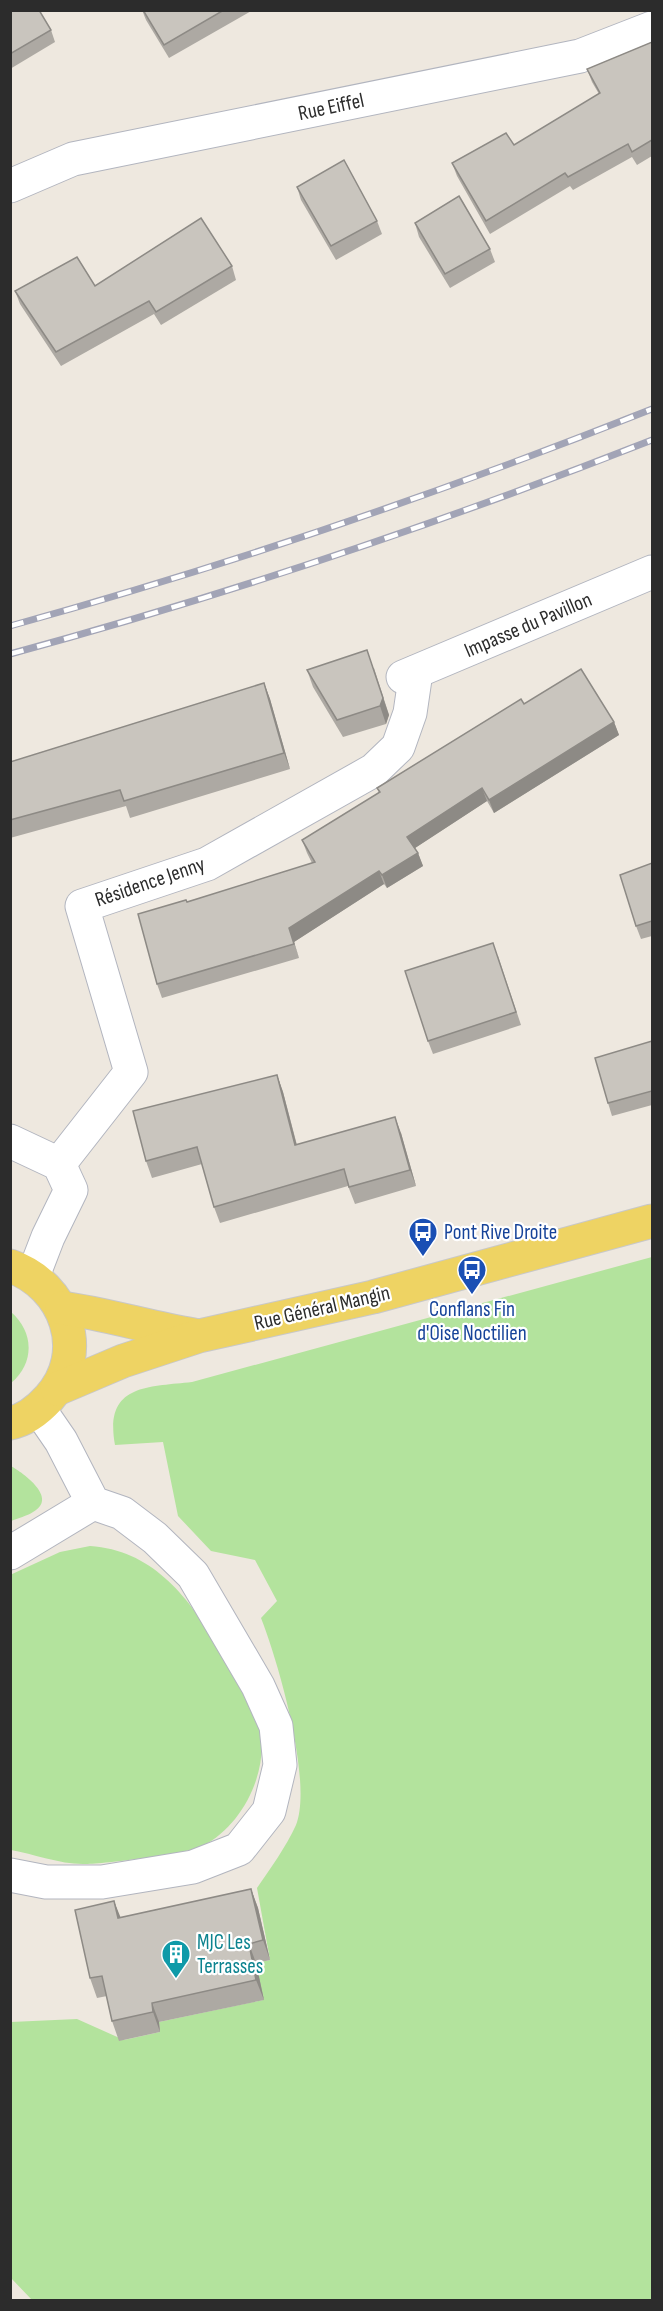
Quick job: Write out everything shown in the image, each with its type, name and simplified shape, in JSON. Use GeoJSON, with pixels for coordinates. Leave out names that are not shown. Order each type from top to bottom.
{"type":"FeatureCollection","features":[{"type":"Feature","properties":{"kind":"main road","name":"Rue Général Mangin"},"geometry":{"type":"LineString","coordinates":[[36,1407],[123,1361],[199,1336],[373,1297],[652,1221]]}},
{"type":"Feature","properties":{"kind":"main road"},"geometry":{"type":"LineString","coordinates":[[22,1271],[50,1292],[62,1308],[68,1324],[69,1358],[36,1407]]}},
{"type":"Feature","properties":{"kind":"main road","name":"Rue Général Mangin"},"geometry":{"type":"LineString","coordinates":[[62,1308],[96,1312],[152,1328],[199,1336]]}},
{"type":"Feature","properties":{"kind":"street","name":"Rue Eiffel"},"geometry":{"type":"LineString","coordinates":[[10,186],[73,159],[580,56],[652,28]]}},
{"type":"Feature","properties":{"kind":"street","name":"Impasse du Pavillon"},"geometry":{"type":"LineString","coordinates":[[409,675],[652,572]]}},
{"type":"Feature","properties":{"kind":"street","name":"Résidence Jenny"},"geometry":{"type":"LineString","coordinates":[[59,1164],[131,1072],[82,906],[207,864],[374,771],[398,747],[410,713],[409,675]]}},
{"type":"Feature","properties":{"kind":"street"},"geometry":{"type":"LineString","coordinates":[[10,1141],[59,1164],[71,1190],[48,1238],[22,1271]]}},
{"type":"Feature","properties":{"kind":"street"},"geometry":{"type":"LineString","coordinates":[[10,1875],[46,1882],[102,1882],[194,1867],[239,1850],[269,1811],[280,1765],[276,1726],[258,1686],[194,1575],[155,1538],[122,1513],[93,1503],[61,1442],[36,1407]]}},
{"type":"Feature","properties":{"kind":"street"},"geometry":{"type":"LineString","coordinates":[[10,1553],[93,1503]]}},
{"type":"Feature","properties":{"kind":"green space"},"geometry":{"type":"Polygon","coordinates":[[[652,1257],[652,2300],[32,2300],[11,2278],[11,2022],[77,2019],[124,2040],[160,2032],[159,2022],[263,2000],[256,1963],[270,1960],[257,1888],[292,1833],[300,1806],[297,1752],[291,1722],[276,1662],[261,1618],[277,1601],[255,1560],[211,1551],[178,1516],[163,1442],[115,1445],[113,1425],[116,1411],[122,1400],[145,1388],[192,1382],[652,1257]]]}},
{"type":"Feature","properties":{"kind":"green space"},"geometry":{"type":"Polygon","coordinates":[[[11,1312],[24,1329],[29,1348],[24,1366],[11,1383],[11,1312]]]}},
{"type":"Feature","properties":{"kind":"green space"},"geometry":{"type":"Polygon","coordinates":[[[11,1466],[36,1486],[41,1493],[42,1500],[40,1506],[33,1512],[11,1521],[11,1466]]]}},
{"type":"Feature","properties":{"kind":"green space"},"geometry":{"type":"Polygon","coordinates":[[[90,1546],[112,1549],[131,1556],[165,1578],[179,1592],[204,1625],[242,1684],[257,1716],[262,1744],[261,1762],[250,1795],[230,1825],[217,1837],[195,1849],[165,1855],[86,1864],[58,1861],[11,1850],[10,1575],[60,1552],[90,1546]]]}},
{"type":"Feature","properties":{"kind":"building"},"geometry":{"type":"Polygon","coordinates":[[[10,10],[39,10],[51,30],[10,54],[10,10]]]}},
{"type":"Feature","properties":{"kind":"building"},"geometry":{"type":"Polygon","coordinates":[[[143,10],[224,10],[164,45],[143,10]]]}},
{"type":"Feature","properties":{"kind":"building"},"geometry":{"type":"Polygon","coordinates":[[[652,42],[652,140],[632,152],[628,144],[568,177],[565,173],[486,221],[452,163],[506,133],[514,145],[600,93],[587,69],[652,42]]]}},
{"type":"Feature","properties":{"kind":"building"},"geometry":{"type":"Polygon","coordinates":[[[344,160],[377,221],[331,246],[297,187],[344,160]]]}},
{"type":"Feature","properties":{"kind":"building"},"geometry":{"type":"Polygon","coordinates":[[[459,196],[490,249],[445,274],[415,223],[459,196]]]}},
{"type":"Feature","properties":{"kind":"building"},"geometry":{"type":"Polygon","coordinates":[[[201,218],[232,266],[156,312],[149,301],[56,352],[15,291],[77,257],[95,286],[201,218]]]}},
{"type":"Feature","properties":{"kind":"building"},"geometry":{"type":"Polygon","coordinates":[[[367,650],[383,698],[380,706],[337,720],[307,670],[367,650]]]}},
{"type":"Feature","properties":{"kind":"building"},"geometry":{"type":"Polygon","coordinates":[[[581,669],[614,722],[489,800],[482,788],[407,837],[418,853],[382,875],[379,871],[289,928],[294,944],[157,984],[138,914],[186,900],[187,902],[315,862],[302,840],[380,792],[377,788],[521,699],[524,704],[581,669]]]}},
{"type":"Feature","properties":{"kind":"building"},"geometry":{"type":"Polygon","coordinates":[[[264,683],[284,753],[124,801],[120,790],[10,820],[10,762],[264,683]]]}},
{"type":"Feature","properties":{"kind":"building"},"geometry":{"type":"Polygon","coordinates":[[[652,863],[652,921],[636,926],[620,875],[652,863]]]}},
{"type":"Feature","properties":{"kind":"building"},"geometry":{"type":"Polygon","coordinates":[[[493,943],[516,1012],[428,1041],[405,971],[493,943]]]}},
{"type":"Feature","properties":{"kind":"building"},"geometry":{"type":"Polygon","coordinates":[[[652,1041],[652,1091],[608,1103],[595,1058],[652,1041]]]}},
{"type":"Feature","properties":{"kind":"building"},"geometry":{"type":"Polygon","coordinates":[[[277,1075],[295,1145],[395,1117],[410,1170],[349,1187],[344,1169],[214,1207],[197,1147],[146,1161],[133,1111],[277,1075]]]}},
{"type":"Feature","properties":{"kind":"building","name":"MJC Les Terrasses"},"geometry":{"type":"Polygon","coordinates":[[[251,1889],[263,1940],[249,1944],[256,1980],[152,2003],[153,2012],[112,2021],[102,1976],[90,1978],[75,1910],[114,1901],[118,1918],[251,1889]]]}},
{"type":"Feature","properties":{"kind":"railway"},"geometry":{"type":"LineString","coordinates":[[10,626],[92,603],[334,526],[573,440],[652,409]]}},
{"type":"Feature","properties":{"kind":"railway"},"geometry":{"type":"LineString","coordinates":[[10,654],[173,607],[334,556],[494,500],[652,440]]}},
{"type":"Feature","properties":{"kind":"place","name":"Pont Rive Droite"},"geometry":{"type":"Point","coordinates":[423,1258]}},
{"type":"Feature","properties":{"kind":"place","name":"Conflans Fin d'Oise Noctilien"},"geometry":{"type":"Point","coordinates":[472,1296]}},
{"type":"Feature","properties":{"kind":"place","name":"MJC Les Terrasses"},"geometry":{"type":"Point","coordinates":[176,1980]}}]}
